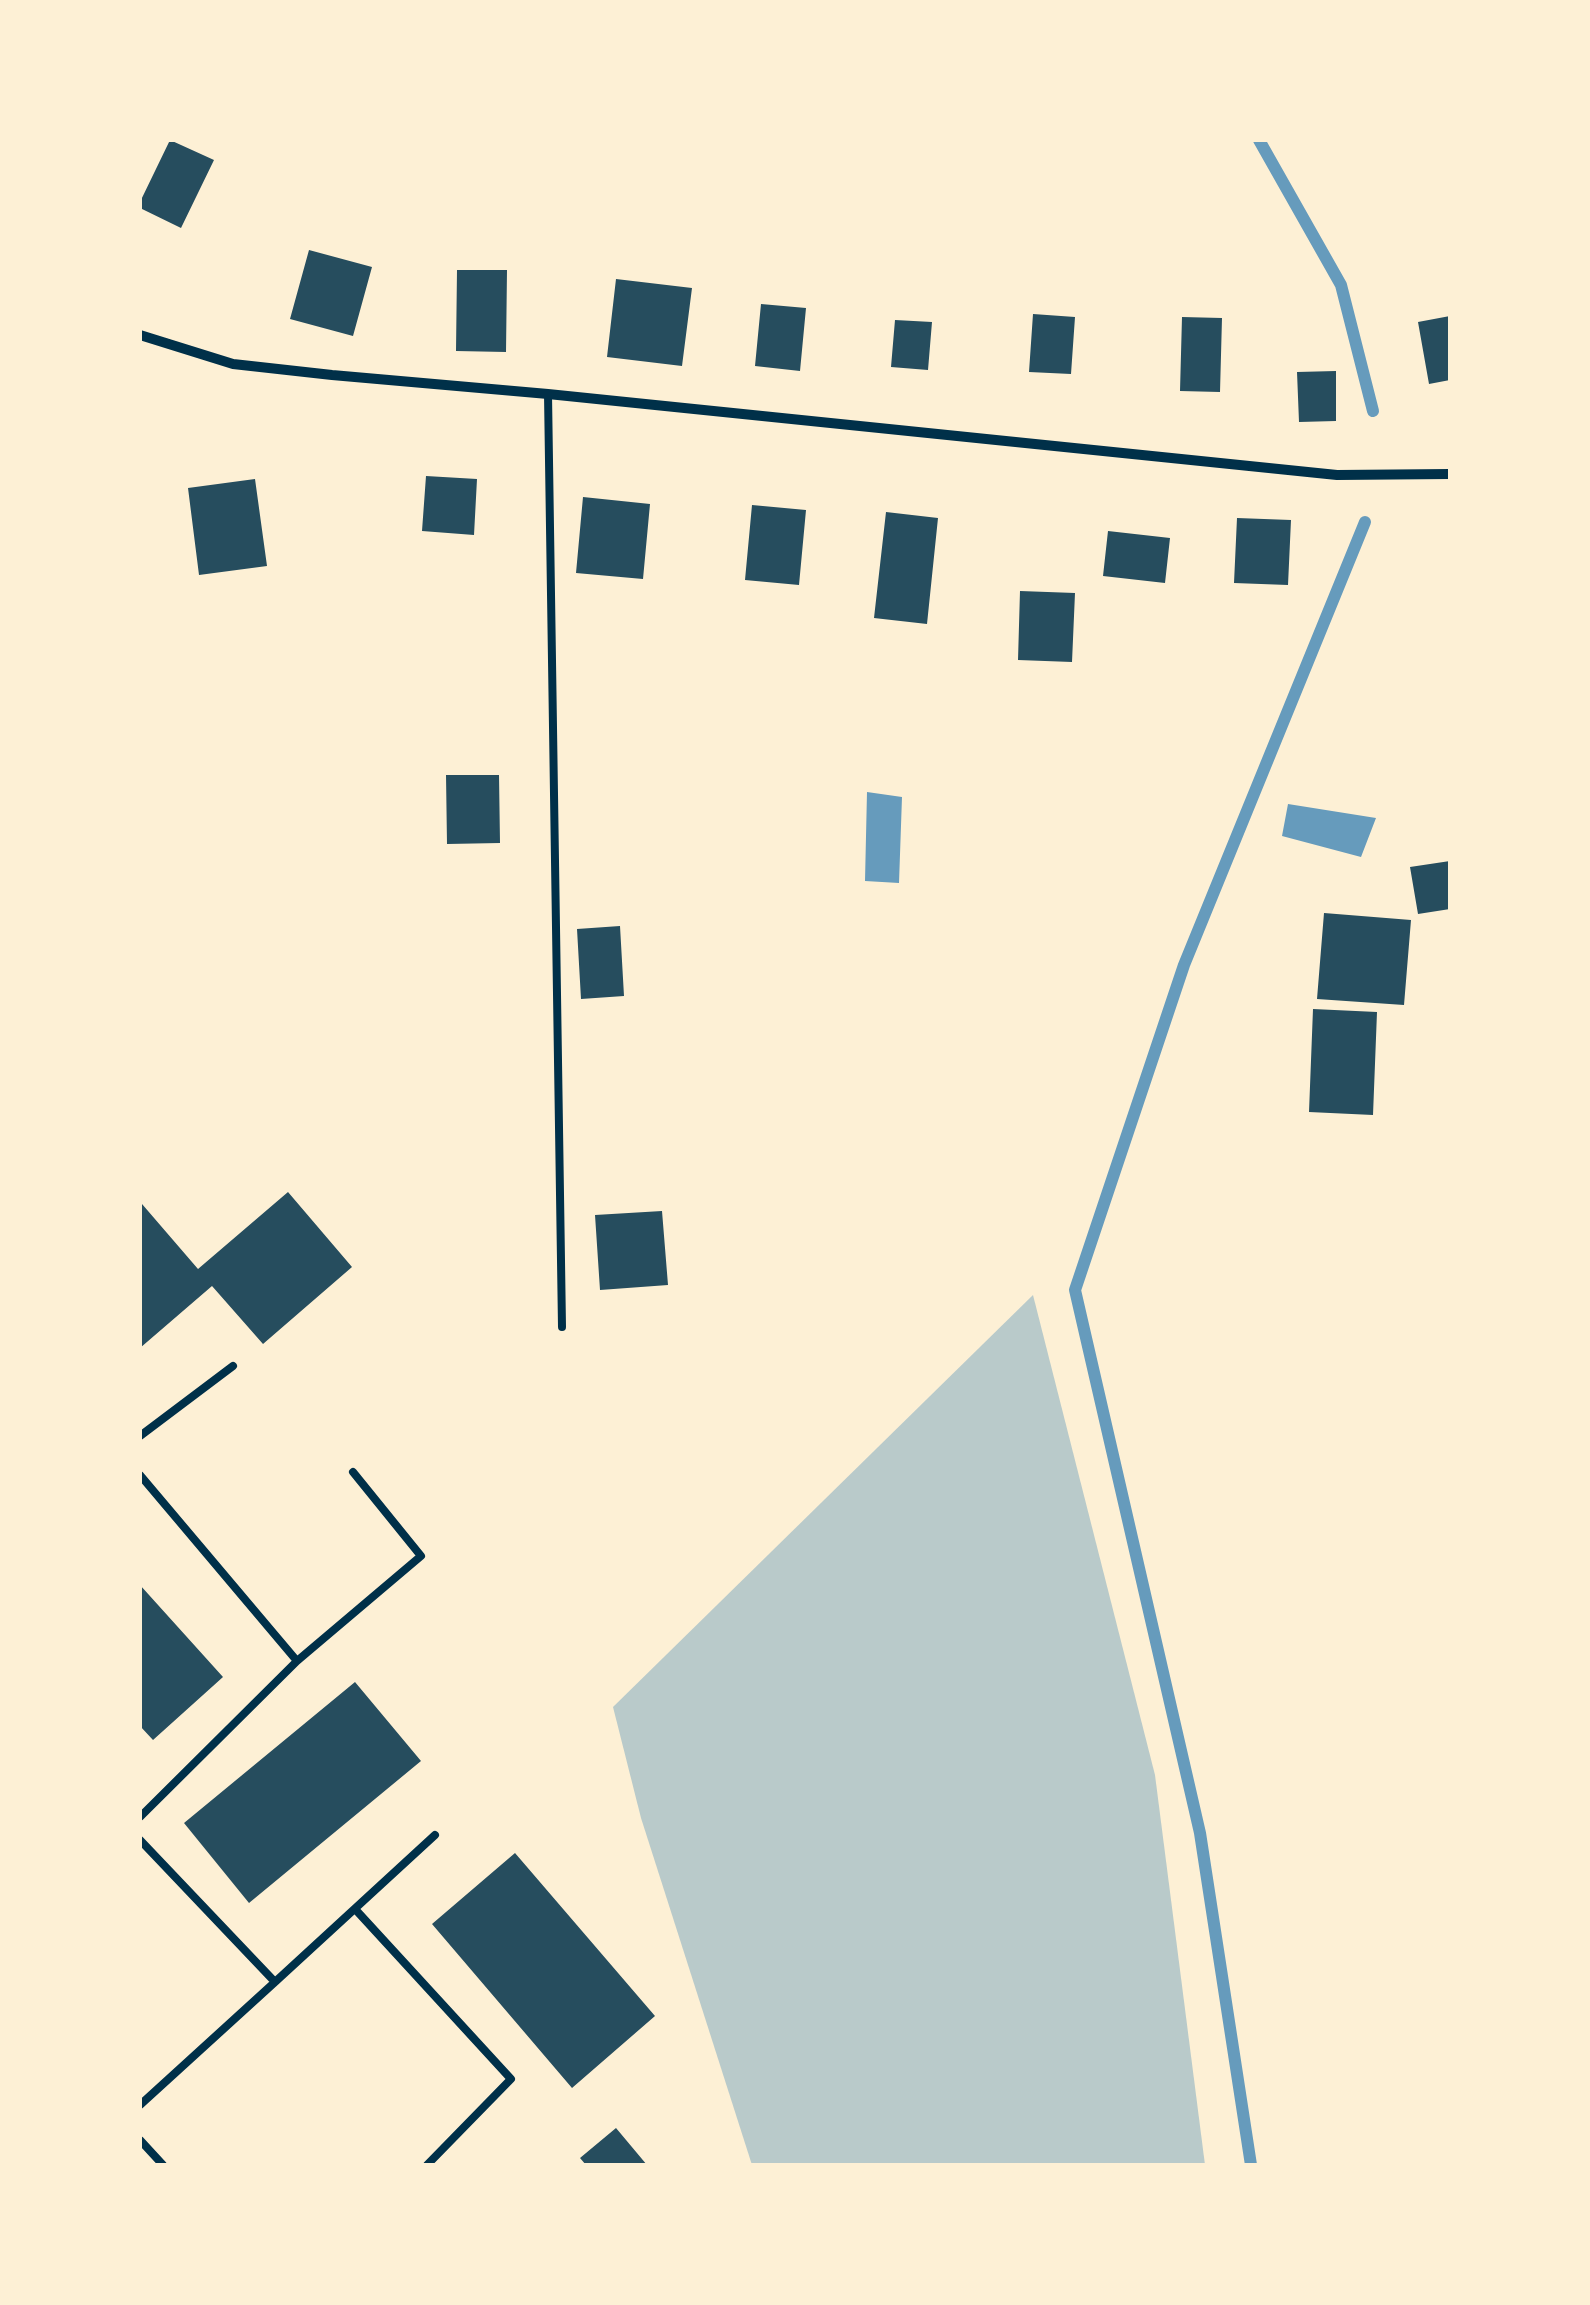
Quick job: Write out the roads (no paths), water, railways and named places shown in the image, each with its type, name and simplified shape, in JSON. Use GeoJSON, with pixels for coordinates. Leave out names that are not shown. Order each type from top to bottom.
{"type":"FeatureCollection","features":[{"type":"Feature","properties":{"kind":"street"},"geometry":{"type":"LineString","coordinates":[[140,336],[233,364],[332,375],[1337,476],[1450,474]]}},
{"type":"Feature","properties":{"kind":"lane"},"geometry":{"type":"LineString","coordinates":[[548,394],[562,1327]]}},
{"type":"Feature","properties":{"kind":"lane"},"geometry":{"type":"LineString","coordinates":[[140,1436],[233,1366]]}},
{"type":"Feature","properties":{"kind":"lane"},"geometry":{"type":"LineString","coordinates":[[140,1818],[297,1662],[420,1556],[352,1472]]}},
{"type":"Feature","properties":{"kind":"lane"},"geometry":{"type":"LineString","coordinates":[[140,1475],[297,1662]]}},
{"type":"Feature","properties":{"kind":"lane"},"geometry":{"type":"LineString","coordinates":[[140,2105],[435,1836]]}},
{"type":"Feature","properties":{"kind":"lane"},"geometry":{"type":"LineString","coordinates":[[140,1840],[275,1982]]}},
{"type":"Feature","properties":{"kind":"lane"},"geometry":{"type":"LineString","coordinates":[[356,1908],[510,2079],[428,2165]]}},
{"type":"Feature","properties":{"kind":"lane"},"geometry":{"type":"LineString","coordinates":[[140,2140],[163,2165]]}},
{"type":"Feature","properties":{"kind":"water"},"geometry":{"type":"Polygon","coordinates":[[[867,792],[902,797],[899,883],[865,881],[867,792]]]}},
{"type":"Feature","properties":{"kind":"water"},"geometry":{"type":"Polygon","coordinates":[[[1288,804],[1376,818],[1361,857],[1282,836],[1288,804]]]}},
{"type":"Feature","properties":{"kind":"waterway"},"geometry":{"type":"LineString","coordinates":[[1259,140],[1341,285],[1373,411]]}},
{"type":"Feature","properties":{"kind":"waterway"},"geometry":{"type":"LineString","coordinates":[[1251,2165],[1200,1833],[1075,1290],[1184,965],[1365,522]]}}]}
